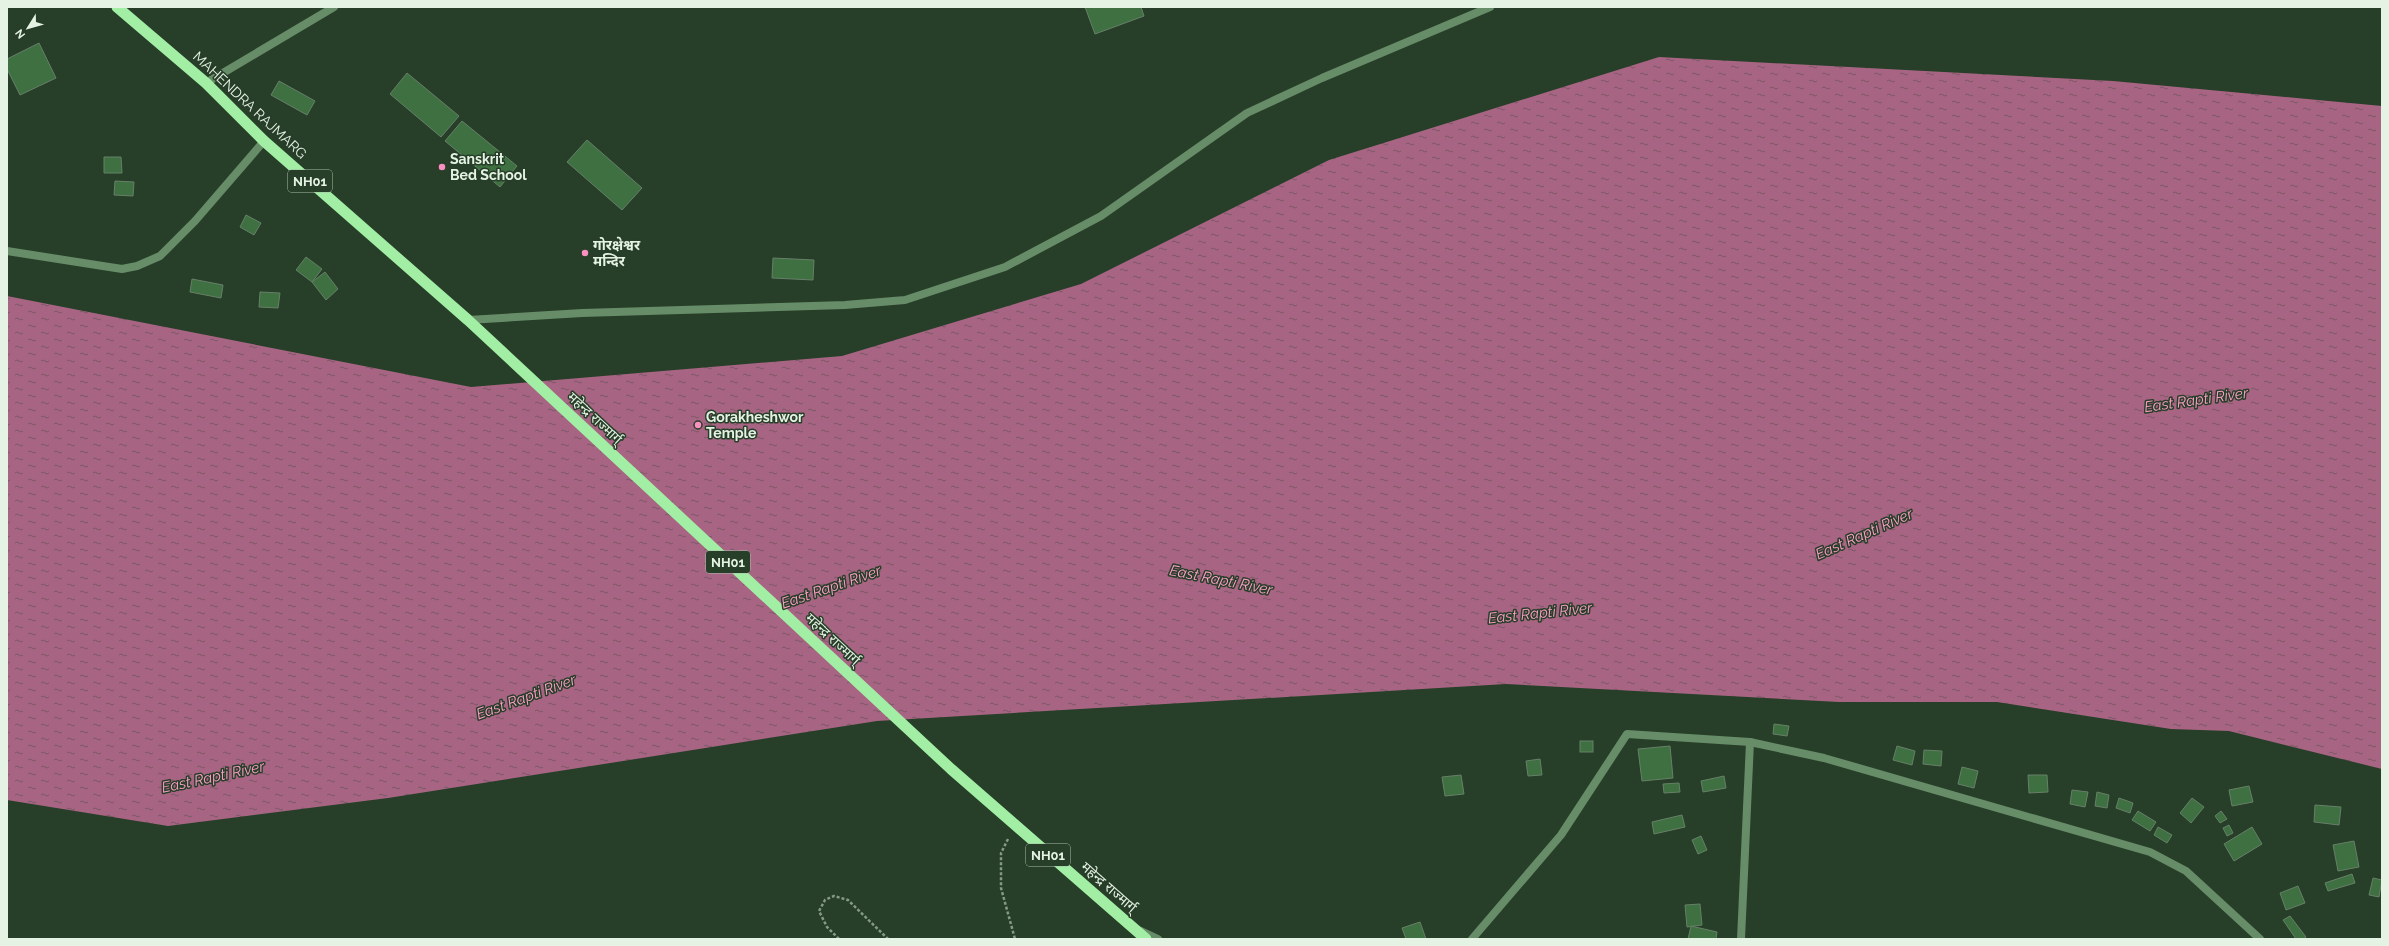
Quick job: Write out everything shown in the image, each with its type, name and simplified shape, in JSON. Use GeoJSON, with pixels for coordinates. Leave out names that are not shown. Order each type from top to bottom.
{"type":"FeatureCollection","features":[{"type":"Feature","properties":{"kind":"highway","name":"MAHENDRA RAJMARG"},"geometry":{"type":"LineString","coordinates":[[117,7],[206,83],[264,140],[468,320],[504,354]]}},
{"type":"Feature","properties":{"kind":"highway","name":"महेन्द्र राज्मार्ग्"},"geometry":{"type":"LineString","coordinates":[[504,354],[951,769],[1146,939]]}},
{"type":"Feature","properties":{"kind":"street"},"geometry":{"type":"LineString","coordinates":[[206,83],[334,7]]}},
{"type":"Feature","properties":{"kind":"street"},"geometry":{"type":"LineString","coordinates":[[468,320],[582,312],[846,305],[905,300],[1006,268],[1101,216],[1247,113],[1322,78],[1490,7]]}},
{"type":"Feature","properties":{"kind":"street"},"geometry":{"type":"LineString","coordinates":[[7,251],[122,269],[137,266],[160,256],[195,221],[264,140]]}},
{"type":"Feature","properties":{"kind":"street"},"geometry":{"type":"LineString","coordinates":[[1472,939],[1561,836],[1627,734],[1750,742],[1824,758],[2150,852],[2186,871],[2260,939]]}},
{"type":"Feature","properties":{"kind":"street"},"geometry":{"type":"LineString","coordinates":[[1741,939],[1750,742]]}},
{"type":"Feature","properties":{"kind":"street"},"geometry":{"type":"LineString","coordinates":[[1131,926],[1158,939]]}},
{"type":"Feature","properties":{"kind":"path"},"geometry":{"type":"LineString","coordinates":[[1015,826],[1001,853],[1001,888],[1015,939]]}},
{"type":"Feature","properties":{"kind":"path"},"geometry":{"type":"LineString","coordinates":[[839,939],[827,927],[819,911],[825,900],[834,896],[848,900],[888,939]]}},
{"type":"Feature","properties":{"kind":"water","name":"East Rapti River"},"geometry":{"type":"Polygon","coordinates":[[[1659,57],[2113,81],[2382,106],[2382,769],[2229,731],[2171,729],[1997,702],[1839,702],[1506,684],[877,721],[388,798],[168,826],[7,800],[7,296],[471,387],[842,356],[1081,284],[1329,160],[1659,57]]]}},
{"type":"Feature","properties":{"kind":"building"},"geometry":{"type":"Polygon","coordinates":[[[1085,7],[1141,7],[1144,16],[1095,34],[1085,7]]]}},
{"type":"Feature","properties":{"kind":"building"},"geometry":{"type":"Polygon","coordinates":[[[39,43],[56,78],[20,95],[7,69],[7,59],[39,43]]]}},
{"type":"Feature","properties":{"kind":"building"},"geometry":{"type":"Polygon","coordinates":[[[407,73],[459,116],[441,137],[390,94],[407,73]]]}},
{"type":"Feature","properties":{"kind":"building"},"geometry":{"type":"Polygon","coordinates":[[[279,81],[315,101],[307,115],[271,95],[279,81]]]}},
{"type":"Feature","properties":{"kind":"building"},"geometry":{"type":"Polygon","coordinates":[[[462,121],[517,166],[500,187],[445,141],[462,121]]]}},
{"type":"Feature","properties":{"kind":"building"},"geometry":{"type":"Polygon","coordinates":[[[587,140],[642,188],[622,210],[567,162],[587,140]]]}},
{"type":"Feature","properties":{"kind":"building"},"geometry":{"type":"Polygon","coordinates":[[[104,157],[121,157],[122,173],[104,173],[104,157]]]}},
{"type":"Feature","properties":{"kind":"building"},"geometry":{"type":"Polygon","coordinates":[[[115,181],[134,182],[133,196],[114,195],[115,181]]]}},
{"type":"Feature","properties":{"kind":"building"},"geometry":{"type":"Polygon","coordinates":[[[246,215],[261,223],[254,235],[240,227],[246,215]]]}},
{"type":"Feature","properties":{"kind":"building"},"geometry":{"type":"Polygon","coordinates":[[[306,257],[322,269],[312,282],[296,270],[306,257]]]}},
{"type":"Feature","properties":{"kind":"building"},"geometry":{"type":"Polygon","coordinates":[[[773,258],[814,260],[813,280],[772,278],[773,258]]]}},
{"type":"Feature","properties":{"kind":"building"},"geometry":{"type":"Polygon","coordinates":[[[325,272],[338,289],[326,300],[312,282],[325,272]]]}},
{"type":"Feature","properties":{"kind":"building"},"geometry":{"type":"Polygon","coordinates":[[[192,279],[223,285],[221,298],[190,292],[192,279]]]}},
{"type":"Feature","properties":{"kind":"building"},"geometry":{"type":"Polygon","coordinates":[[[260,292],[280,293],[278,308],[259,307],[260,292]]]}},
{"type":"Feature","properties":{"kind":"building"},"geometry":{"type":"Polygon","coordinates":[[[1774,724],[1789,726],[1787,736],[1773,734],[1774,724]]]}},
{"type":"Feature","properties":{"kind":"building"},"geometry":{"type":"Polygon","coordinates":[[[1580,741],[1593,741],[1593,752],[1580,752],[1580,741]]]}},
{"type":"Feature","properties":{"kind":"building"},"geometry":{"type":"Polygon","coordinates":[[[1670,746],[1673,778],[1642,781],[1638,749],[1670,746]]]}},
{"type":"Feature","properties":{"kind":"building"},"geometry":{"type":"Polygon","coordinates":[[[1897,746],[1915,751],[1912,765],[1893,760],[1897,746]]]}},
{"type":"Feature","properties":{"kind":"building"},"geometry":{"type":"Polygon","coordinates":[[[1924,750],[1942,751],[1941,766],[1923,764],[1924,750]]]}},
{"type":"Feature","properties":{"kind":"building"},"geometry":{"type":"Polygon","coordinates":[[[1540,759],[1542,775],[1528,776],[1526,761],[1540,759]]]}},
{"type":"Feature","properties":{"kind":"building"},"geometry":{"type":"Polygon","coordinates":[[[1962,767],[1978,771],[1974,788],[1958,784],[1962,767]]]}},
{"type":"Feature","properties":{"kind":"building"},"geometry":{"type":"Polygon","coordinates":[[[1461,775],[1464,794],[1445,796],[1442,777],[1461,775]]]}},
{"type":"Feature","properties":{"kind":"building"},"geometry":{"type":"Polygon","coordinates":[[[2028,775],[2047,775],[2048,792],[2029,793],[2028,775]]]}},
{"type":"Feature","properties":{"kind":"building"},"geometry":{"type":"Polygon","coordinates":[[[1724,776],[1726,788],[1703,792],[1701,781],[1724,776]]]}},
{"type":"Feature","properties":{"kind":"building"},"geometry":{"type":"Polygon","coordinates":[[[1679,783],[1680,792],[1664,793],[1663,784],[1679,783]]]}},
{"type":"Feature","properties":{"kind":"building"},"geometry":{"type":"Polygon","coordinates":[[[2249,786],[2253,802],[2232,806],[2229,790],[2249,786]]]}},
{"type":"Feature","properties":{"kind":"building"},"geometry":{"type":"Polygon","coordinates":[[[2072,790],[2088,792],[2085,807],[2070,804],[2072,790]]]}},
{"type":"Feature","properties":{"kind":"building"},"geometry":{"type":"Polygon","coordinates":[[[2097,792],[2109,795],[2107,808],[2095,806],[2097,792]]]}},
{"type":"Feature","properties":{"kind":"building"},"geometry":{"type":"Polygon","coordinates":[[[2119,798],[2133,803],[2130,813],[2116,808],[2119,798]]]}},
{"type":"Feature","properties":{"kind":"building"},"geometry":{"type":"Polygon","coordinates":[[[2192,798],[2204,807],[2191,823],[2180,813],[2192,798]]]}},
{"type":"Feature","properties":{"kind":"building"},"geometry":{"type":"Polygon","coordinates":[[[2315,805],[2341,807],[2339,825],[2314,822],[2315,805]]]}},
{"type":"Feature","properties":{"kind":"building"},"geometry":{"type":"Polygon","coordinates":[[[2138,811],[2156,822],[2150,831],[2132,820],[2138,811]]]}},
{"type":"Feature","properties":{"kind":"building"},"geometry":{"type":"Polygon","coordinates":[[[2221,811],[2227,819],[2220,823],[2215,816],[2221,811]]]}},
{"type":"Feature","properties":{"kind":"building"},"geometry":{"type":"Polygon","coordinates":[[[1682,815],[1685,827],[1654,834],[1652,822],[1682,815]]]}},
{"type":"Feature","properties":{"kind":"building"},"geometry":{"type":"Polygon","coordinates":[[[2229,825],[2233,833],[2227,836],[2223,828],[2229,825]]]}},
{"type":"Feature","properties":{"kind":"building"},"geometry":{"type":"Polygon","coordinates":[[[2158,827],[2172,835],[2167,843],[2154,835],[2158,827]]]}},
{"type":"Feature","properties":{"kind":"building"},"geometry":{"type":"Polygon","coordinates":[[[2252,827],[2262,844],[2234,861],[2224,844],[2252,827]]]}},
{"type":"Feature","properties":{"kind":"building"},"geometry":{"type":"Polygon","coordinates":[[[1701,836],[1707,850],[1698,854],[1692,840],[1701,836]]]}},
{"type":"Feature","properties":{"kind":"building"},"geometry":{"type":"Polygon","coordinates":[[[2354,841],[2359,867],[2338,871],[2333,845],[2354,841]]]}},
{"type":"Feature","properties":{"kind":"building"},"geometry":{"type":"Polygon","coordinates":[[[2352,874],[2355,883],[2328,891],[2325,883],[2352,874]]]}},
{"type":"Feature","properties":{"kind":"building"},"geometry":{"type":"Polygon","coordinates":[[[2373,878],[2382,880],[2379,897],[2369,895],[2373,878]]]}},
{"type":"Feature","properties":{"kind":"building"},"geometry":{"type":"Polygon","coordinates":[[[2298,886],[2305,903],[2286,910],[2280,893],[2298,886]]]}},
{"type":"Feature","properties":{"kind":"building"},"geometry":{"type":"Polygon","coordinates":[[[1700,904],[1702,925],[1687,927],[1685,905],[1700,904]]]}},
{"type":"Feature","properties":{"kind":"building"},"geometry":{"type":"Polygon","coordinates":[[[2290,916],[2306,937],[2303,939],[2296,939],[2283,920],[2290,916]]]}},
{"type":"Feature","properties":{"kind":"building"},"geometry":{"type":"Polygon","coordinates":[[[1420,922],[1426,939],[1406,939],[1402,928],[1420,922]]]}},
{"type":"Feature","properties":{"kind":"building"},"geometry":{"type":"Polygon","coordinates":[[[1691,926],[1717,932],[1716,939],[1688,939],[1691,926]]]}},
{"type":"Feature","properties":{"kind":"place","name":"Sanskrit Bed School"},"geometry":{"type":"Point","coordinates":[442,167]}},
{"type":"Feature","properties":{"kind":"place","name":"गोरक्षेश्वर मन्दिर"},"geometry":{"type":"Point","coordinates":[585,253]}},
{"type":"Feature","properties":{"kind":"place","name":"Gorakheshwor Temple"},"geometry":{"type":"Point","coordinates":[698,425]}}]}
